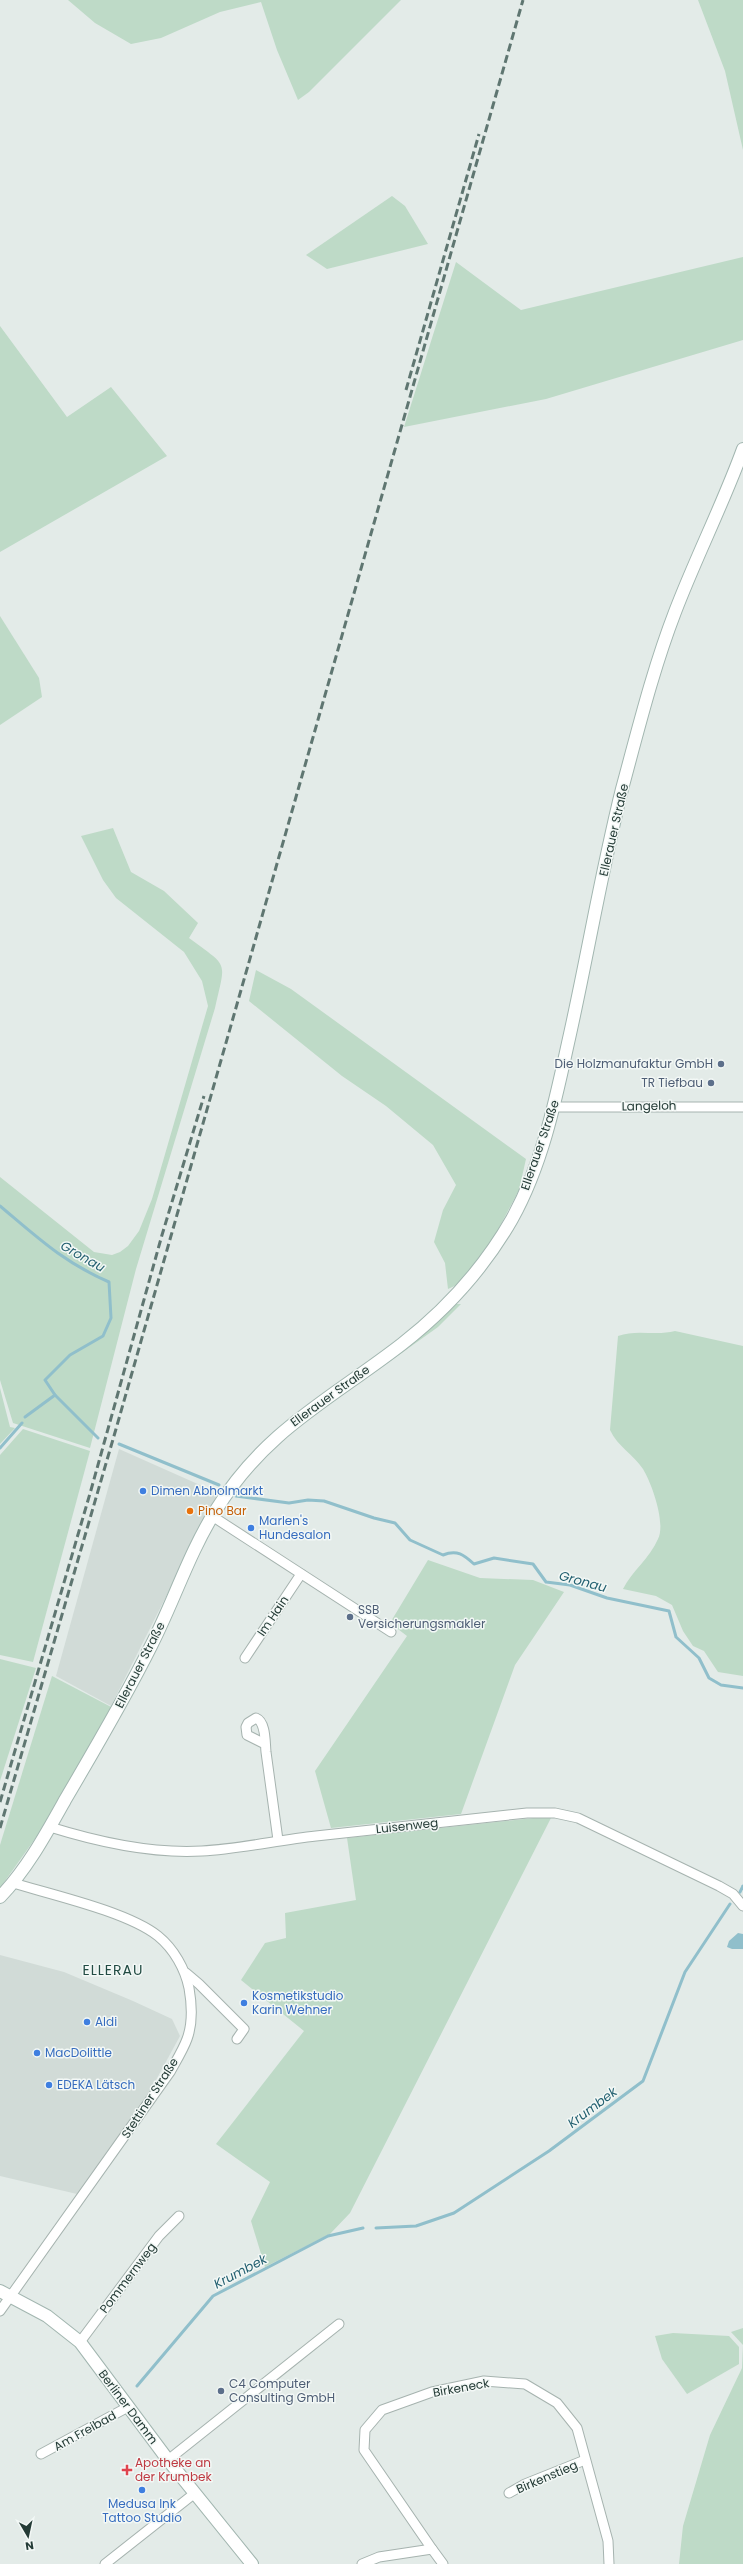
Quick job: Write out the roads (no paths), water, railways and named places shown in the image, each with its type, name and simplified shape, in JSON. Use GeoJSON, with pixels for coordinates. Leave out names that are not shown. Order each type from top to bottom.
{"type":"FeatureCollection","features":[{"type":"Feature","properties":{"kind":"main road","name":"Ellerauer Straße"},"geometry":{"type":"LineString","coordinates":[[0,1897],[13,1883],[50,1827],[153,1644],[179,1581],[212,1516],[248,1464],[284,1429],[402,1344],[462,1291],[490,1254],[513,1217],[531,1178],[555,1106],[614,826],[654,678],[674,613],[743,449]]}},
{"type":"Feature","properties":{"kind":"main road","name":"Berliner Damm"},"geometry":{"type":"LineString","coordinates":[[5,2293],[47,2316],[80,2342],[168,2460],[252,2564]]}},
{"type":"Feature","properties":{"kind":"street","name":"Langeloh"},"geometry":{"type":"LineString","coordinates":[[555,1106],[743,1106]]}},
{"type":"Feature","properties":{"kind":"street"},"geometry":{"type":"LineString","coordinates":[[212,1516],[390,1632]]}},
{"type":"Feature","properties":{"kind":"street","name":"Im Hain"},"geometry":{"type":"LineString","coordinates":[[245,1658],[301,1574]]}},
{"type":"Feature","properties":{"kind":"street"},"geometry":{"type":"LineString","coordinates":[[265,1744],[278,1840]]}},
{"type":"Feature","properties":{"kind":"street","name":"Luisenweg"},"geometry":{"type":"LineString","coordinates":[[50,1827],[82,1837],[165,1851],[226,1849],[278,1840],[527,1813],[555,1813],[578,1818],[719,1886],[733,1894],[743,1906]]}},
{"type":"Feature","properties":{"kind":"street","name":"Stettiner Straße"},"geometry":{"type":"LineString","coordinates":[[0,2311],[5,2293],[90,2188],[170,2072],[187,2039],[192,2018],[186,1973],[160,1937],[143,1926],[13,1883]]}},
{"type":"Feature","properties":{"kind":"street"},"geometry":{"type":"LineString","coordinates":[[186,1973],[244,2029],[238,2039]]}},
{"type":"Feature","properties":{"kind":"street","name":"Pommernweg"},"geometry":{"type":"LineString","coordinates":[[80,2342],[159,2236],[179,2216]]}},
{"type":"Feature","properties":{"kind":"street"},"geometry":{"type":"LineString","coordinates":[[168,2460],[339,2324]]}},
{"type":"Feature","properties":{"kind":"street","name":"Birkeneck"},"geometry":{"type":"LineString","coordinates":[[443,2564],[364,2450],[365,2430],[372,2419],[382,2410],[432,2392],[484,2381],[525,2384],[557,2402],[578,2428],[585,2460],[608,2541],[609,2564]]}},
{"type":"Feature","properties":{"kind":"street","name":"Am Freibad"},"geometry":{"type":"LineString","coordinates":[[40,2454],[127,2405]]}},
{"type":"Feature","properties":{"kind":"street","name":"Birkenstieg"},"geometry":{"type":"LineString","coordinates":[[509,2493],[525,2484],[585,2460]]}},
{"type":"Feature","properties":{"kind":"street"},"geometry":{"type":"LineString","coordinates":[[105,2564],[195,2493]]}},
{"type":"Feature","properties":{"kind":"street"},"geometry":{"type":"LineString","coordinates":[[362,2564],[379,2558],[432,2549]]}},
{"type":"Feature","properties":{"kind":"water"},"geometry":{"type":"Polygon","coordinates":[[[738,1933],[743,1934],[743,1949],[732,1949],[727,1947],[729,1941],[738,1933]]]}},
{"type":"Feature","properties":{"kind":"waterway","name":"Gronau"},"geometry":{"type":"LineString","coordinates":[[0,1206],[64,1258],[109,1282],[111,1318],[103,1336],[70,1355],[45,1380],[55,1395],[98,1438]]}},
{"type":"Feature","properties":{"kind":"waterway"},"geometry":{"type":"LineString","coordinates":[[25,1417],[55,1395]]}},
{"type":"Feature","properties":{"kind":"waterway"},"geometry":{"type":"LineString","coordinates":[[0,1448],[22,1423]]}},
{"type":"Feature","properties":{"kind":"waterway","name":"Gronau"},"geometry":{"type":"LineString","coordinates":[[119,1444],[219,1485]]}},
{"type":"Feature","properties":{"kind":"waterway","name":"Gronau"},"geometry":{"type":"LineString","coordinates":[[236,1496],[289,1503],[308,1500],[324,1501],[374,1518],[395,1523],[410,1540],[443,1555],[448,1553],[460,1554],[474,1564],[494,1558],[533,1564],[546,1582],[570,1585],[607,1598],[669,1611],[676,1637],[699,1658],[709,1678],[721,1685],[743,1688]]}},
{"type":"Feature","properties":{"kind":"waterway","name":"Krumbek"},"geometry":{"type":"LineString","coordinates":[[740,1892],[743,1886]]}},
{"type":"Feature","properties":{"kind":"waterway","name":"Krumbek"},"geometry":{"type":"LineString","coordinates":[[376,2228],[416,2226],[454,2213],[549,2151],[643,2081],[685,1972],[730,1904]]}},
{"type":"Feature","properties":{"kind":"waterway","name":"Krumbek"},"geometry":{"type":"LineString","coordinates":[[137,2386],[213,2296],[328,2236],[363,2228]]}},
{"type":"Feature","properties":{"kind":"railway"},"geometry":{"type":"LineString","coordinates":[[0,1828],[116,1429],[523,0]]}},
{"type":"Feature","properties":{"kind":"railway"},"geometry":{"type":"LineString","coordinates":[[406,390],[479,134]]}},
{"type":"Feature","properties":{"kind":"railway"},"geometry":{"type":"LineString","coordinates":[[0,1802],[91,1490],[162,1235],[204,1096]]}},
{"type":"Feature","properties":{"kind":"place","name":"Die Holzmanufaktur GmbH"},"geometry":{"type":"Point","coordinates":[721,1064]}},
{"type":"Feature","properties":{"kind":"place","name":"TR Tiefbau"},"geometry":{"type":"Point","coordinates":[711,1083]}},
{"type":"Feature","properties":{"kind":"place","name":"Dimen Abholmarkt"},"geometry":{"type":"Point","coordinates":[143,1491]}},
{"type":"Feature","properties":{"kind":"place","name":"Pino Bar"},"geometry":{"type":"Point","coordinates":[190,1511]}},
{"type":"Feature","properties":{"kind":"place","name":"Marlen's Hundesalon"},"geometry":{"type":"Point","coordinates":[251,1528]}},
{"type":"Feature","properties":{"kind":"place","name":"SSB Versicherungsmakler"},"geometry":{"type":"Point","coordinates":[350,1617]}},
{"type":"Feature","properties":{"kind":"place","name":"Kosmetikstudio Karin Wehner"},"geometry":{"type":"Point","coordinates":[244,2003]}},
{"type":"Feature","properties":{"kind":"place","name":"Aldi"},"geometry":{"type":"Point","coordinates":[87,2022]}},
{"type":"Feature","properties":{"kind":"place","name":"MacDolittle"},"geometry":{"type":"Point","coordinates":[37,2053]}},
{"type":"Feature","properties":{"kind":"place","name":"EDEKA Lätsch"},"geometry":{"type":"Point","coordinates":[49,2085]}},
{"type":"Feature","properties":{"kind":"place","name":"C4 Computer Consulting GmbH"},"geometry":{"type":"Point","coordinates":[221,2391]}},
{"type":"Feature","properties":{"kind":"place","name":"Apotheke an der Krumbek"},"geometry":{"type":"Point","coordinates":[127,2470]}},
{"type":"Feature","properties":{"kind":"place","name":"Medusa Ink Tattoo Studio"},"geometry":{"type":"Point","coordinates":[142,2490]}},
{"type":"Feature","properties":{"kind":"district","name":"ELLERAU"},"geometry":{"type":"Point","coordinates":[113,1970]}}]}
